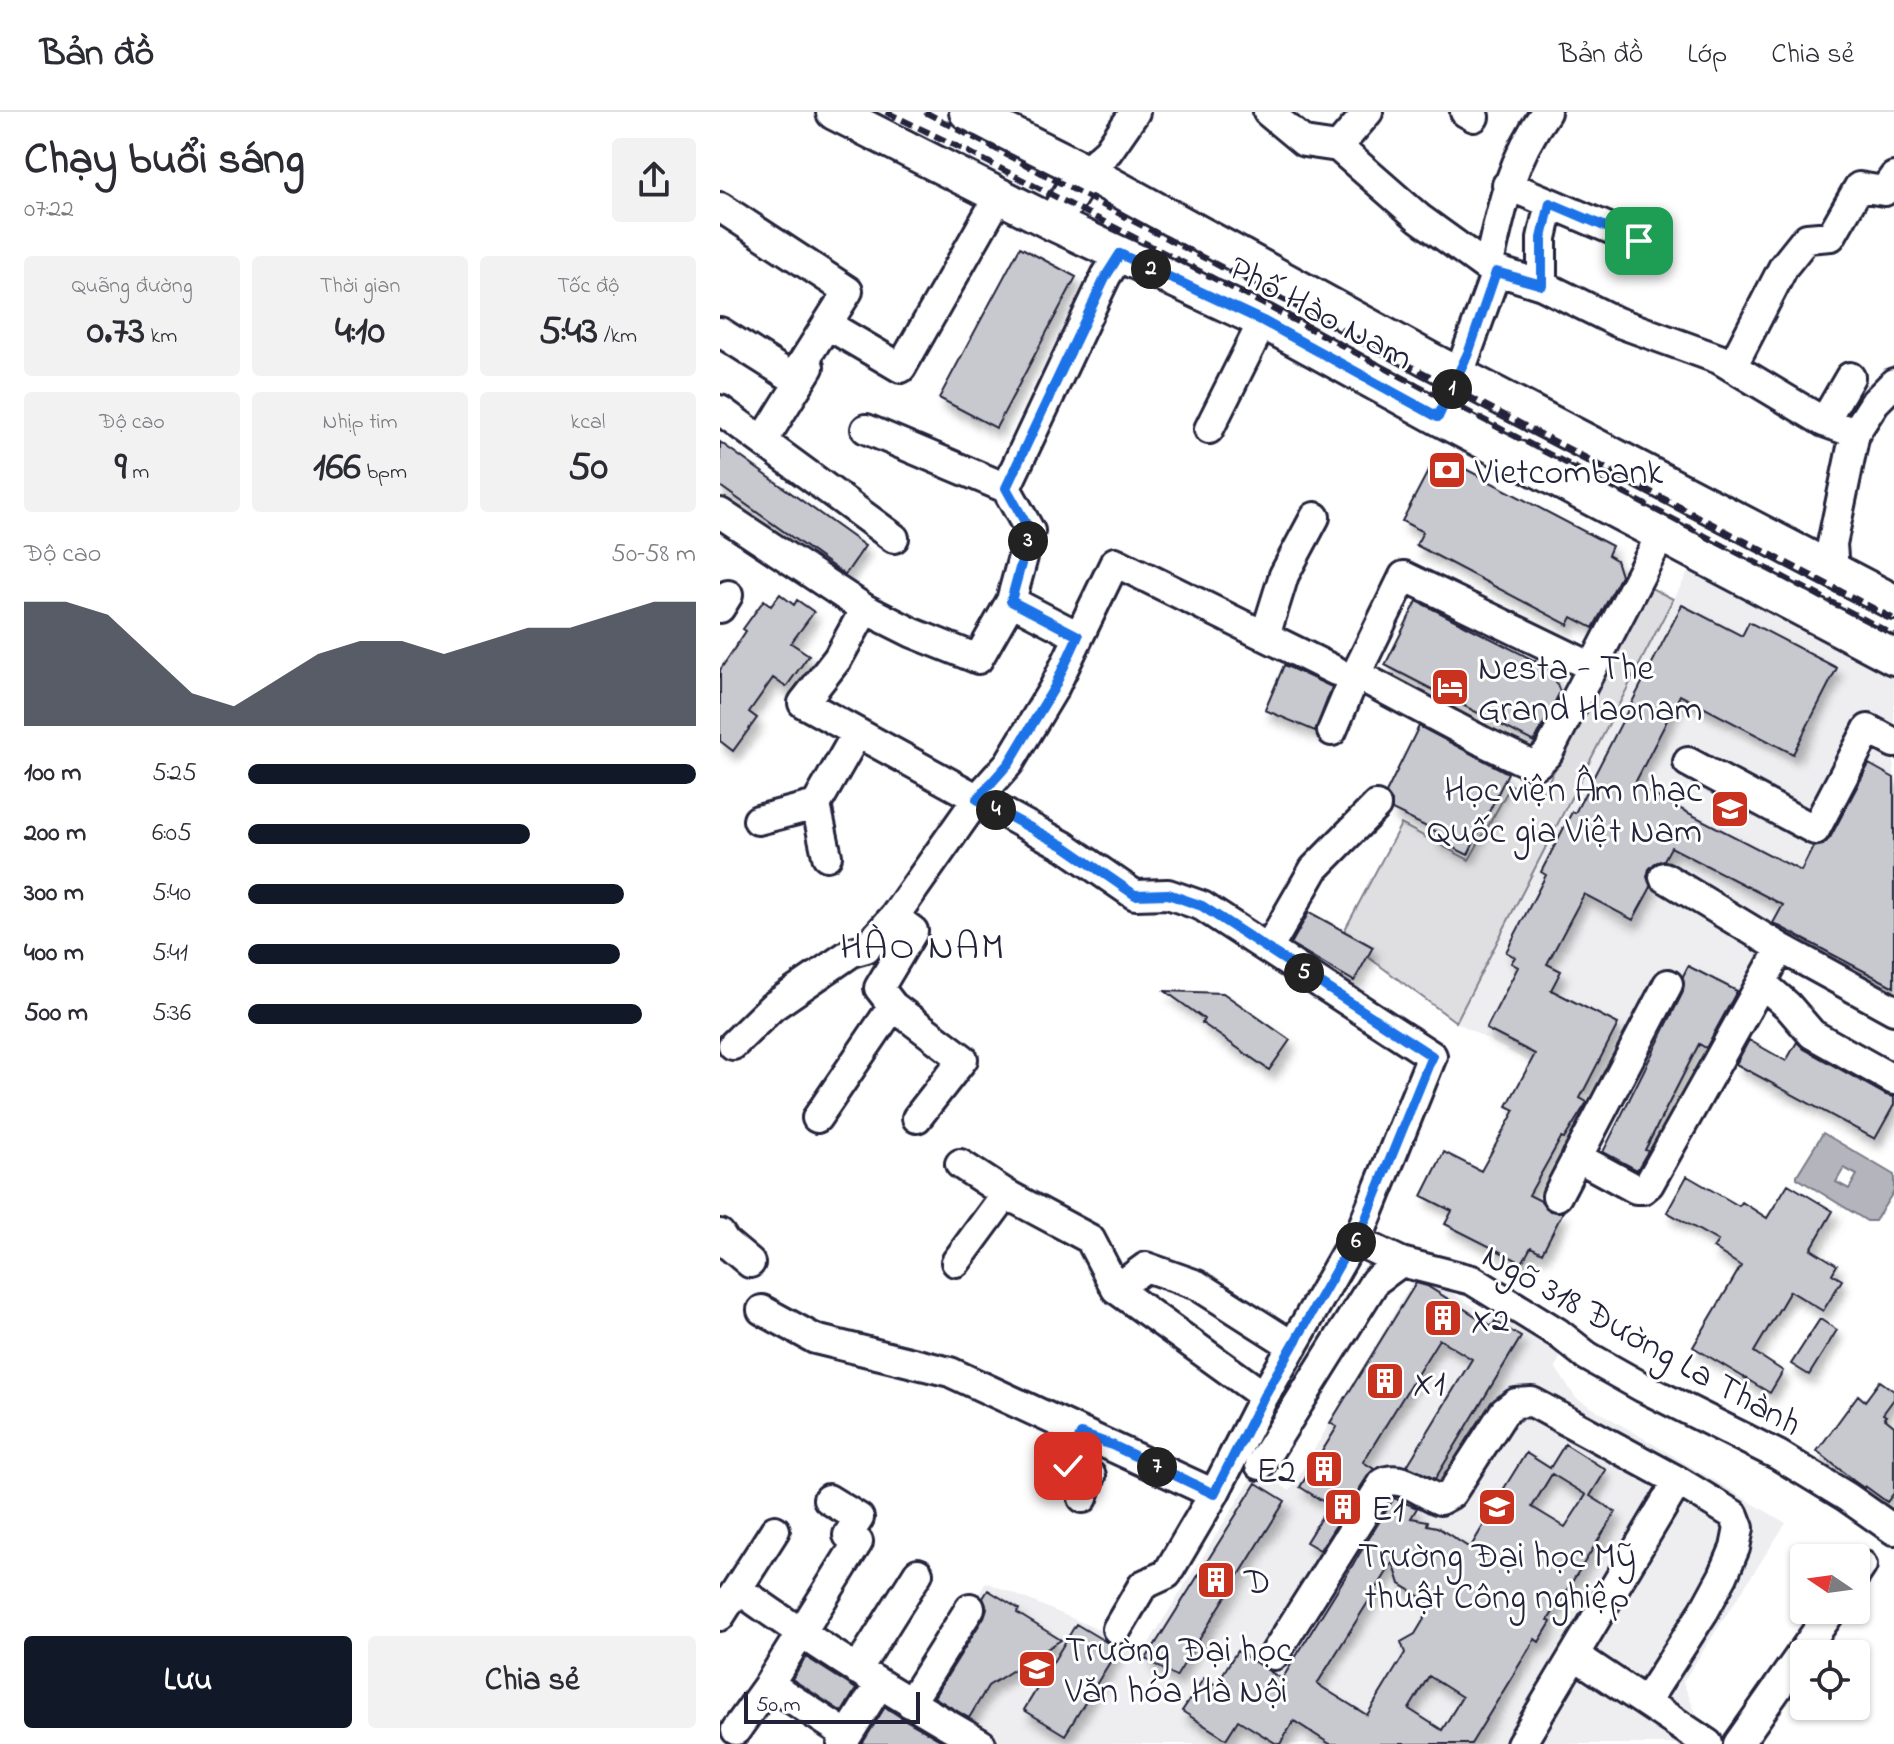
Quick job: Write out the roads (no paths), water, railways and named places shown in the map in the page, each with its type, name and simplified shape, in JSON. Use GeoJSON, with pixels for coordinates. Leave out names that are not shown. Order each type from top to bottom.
{"type":"FeatureCollection","features":[{"type":"Feature","properties":{"kind":"main road","name":"Phố Hào Nam"},"geometry":{"type":"LineString","coordinates":[[834,112],[1053,223],[1263,321],[1438,417],[1894,657]]}},
{"type":"Feature","properties":{"kind":"main road","name":"Phố Hào Nam"},"geometry":{"type":"LineString","coordinates":[[967,112],[1085,171],[1459,374],[1894,602]]}},
{"type":"Feature","properties":{"kind":"main road"},"geometry":{"type":"LineString","coordinates":[[1053,223],[1085,171]]}},
{"type":"Feature","properties":{"kind":"main road"},"geometry":{"type":"LineString","coordinates":[[1438,417],[1459,374]]}},
{"type":"Feature","properties":{"kind":"main road"},"geometry":{"type":"LineString","coordinates":[[1811,614],[1834,571]]}},
{"type":"Feature","properties":{"kind":"lane"},"geometry":{"type":"LineString","coordinates":[[1085,171],[1108,151],[1135,112]]}},
{"type":"Feature","properties":{"kind":"lane"},"geometry":{"type":"LineString","coordinates":[[1268,112],[1304,142],[1338,147],[1419,218],[1492,270],[1542,285],[1617,322],[1719,359],[1824,422],[1855,433]]}},
{"type":"Feature","properties":{"kind":"lane"},"geometry":{"type":"LineString","coordinates":[[1338,147],[1368,112]]}},
{"type":"Feature","properties":{"kind":"lane"},"geometry":{"type":"LineString","coordinates":[[1459,374],[1492,270],[1507,185],[1531,133],[1546,112]]}},
{"type":"Feature","properties":{"kind":"lane"},"geometry":{"type":"LineString","coordinates":[[1732,367],[1784,266],[1804,241],[1807,238],[1831,236],[1856,190],[1865,186],[1884,191],[1894,177]]}},
{"type":"Feature","properties":{"kind":"lane"},"geometry":{"type":"LineString","coordinates":[[1507,185],[1639,241]]}},
{"type":"Feature","properties":{"kind":"lane"},"geometry":{"type":"LineString","coordinates":[[831,327],[901,368],[999,196]]}},
{"type":"Feature","properties":{"kind":"lane"},"geometry":{"type":"LineString","coordinates":[[1542,285],[1542,238],[1550,203]]}},
{"type":"Feature","properties":{"kind":"lane"},"geometry":{"type":"LineString","coordinates":[[720,207],[848,291],[831,327],[763,441]]}},
{"type":"Feature","properties":{"kind":"lane"},"geometry":{"type":"LineString","coordinates":[[1006,488],[1106,276],[1120,254]]}},
{"type":"Feature","properties":{"kind":"lane"},"geometry":{"type":"LineString","coordinates":[[1209,429],[1263,321]]}},
{"type":"Feature","properties":{"kind":"lane"},"geometry":{"type":"LineString","coordinates":[[720,332],[793,378],[831,327]]}},
{"type":"Feature","properties":{"kind":"lane"},"geometry":{"type":"LineString","coordinates":[[1824,422],[1850,377]]}},
{"type":"Feature","properties":{"kind":"lane"},"geometry":{"type":"LineString","coordinates":[[1834,571],[1832,544],[1855,433],[1875,402],[1894,383]]}},
{"type":"Feature","properties":{"kind":"lane"},"geometry":{"type":"LineString","coordinates":[[720,410],[894,538]]}},
{"type":"Feature","properties":{"kind":"lane"},"geometry":{"type":"LineString","coordinates":[[720,513],[865,609],[913,633],[978,659],[1011,601],[1030,531],[1006,488],[866,429]]}},
{"type":"Feature","properties":{"kind":"lane"},"geometry":{"type":"LineString","coordinates":[[1265,636],[1284,575],[1315,517]]}},
{"type":"Feature","properties":{"kind":"lane"},"geometry":{"type":"LineString","coordinates":[[733,1045],[772,1007],[852,952],[866,948],[894,917],[977,799],[1009,763],[1054,688],[1115,562],[1528,763],[1538,763],[1548,753],[1662,533]]}},
{"type":"Feature","properties":{"kind":"lane"},"geometry":{"type":"LineString","coordinates":[[1332,731],[1346,673],[1404,576],[1592,667]]}},
{"type":"Feature","properties":{"kind":"lane"},"geometry":{"type":"LineString","coordinates":[[1011,601],[1078,636]]}},
{"type":"Feature","properties":{"kind":"lane"},"geometry":{"type":"LineString","coordinates":[[865,609],[838,658],[803,703],[1064,846],[1135,895],[1168,894],[1202,906],[1432,1056],[1357,1241],[1347,1251],[1264,1396],[1214,1494],[1167,1574],[1143,1585],[1117,1629]]}},
{"type":"Feature","properties":{"kind":"lane"},"geometry":{"type":"LineString","coordinates":[[1688,762],[1815,830],[1868,729],[1894,743]]}},
{"type":"Feature","properties":{"kind":"lane"},"geometry":{"type":"LineString","coordinates":[[827,856],[816,805],[857,733]]}},
{"type":"Feature","properties":{"kind":"lane"},"geometry":{"type":"LineString","coordinates":[[758,820],[816,805]]}},
{"type":"Feature","properties":{"kind":"lane"},"geometry":{"type":"LineString","coordinates":[[1268,949],[1314,869],[1376,806]]}},
{"type":"Feature","properties":{"kind":"lane"},"geometry":{"type":"LineString","coordinates":[[1664,877],[1781,948],[1894,1010]]}},
{"type":"Feature","properties":{"kind":"lane"},"geometry":{"type":"LineString","coordinates":[[894,917],[913,931],[879,988],[893,1006],[963,1059],[917,1118]]}},
{"type":"Feature","properties":{"kind":"lane"},"geometry":{"type":"LineString","coordinates":[[1577,1157],[1636,1189],[1643,1189],[1649,1184],[1781,948]]}},
{"type":"Feature","properties":{"kind":"lane"},"geometry":{"type":"LineString","coordinates":[[1762,983],[1788,1006],[1812,1034],[1894,1080]]}},
{"type":"Feature","properties":{"kind":"lane"},"geometry":{"type":"LineString","coordinates":[[1557,1196],[1668,984]]}},
{"type":"Feature","properties":{"kind":"lane"},"geometry":{"type":"LineString","coordinates":[[817,1118],[893,1006]]}},
{"type":"Feature","properties":{"kind":"lane"},"geometry":{"type":"LineString","coordinates":[[960,1164],[1006,1194],[1090,1239],[1116,1289],[1264,1396]]}},
{"type":"Feature","properties":{"kind":"lane"},"geometry":{"type":"LineString","coordinates":[[956,1262],[1006,1194]]}},
{"type":"Feature","properties":{"kind":"lane"},"geometry":{"type":"LineString","coordinates":[[720,1234],[750,1263]]}},
{"type":"Feature","properties":{"kind":"lane","name":"Ngõ 318 Đường La Thành"},"geometry":{"type":"LineString","coordinates":[[1357,1241],[1401,1262],[1472,1280],[1558,1333],[1587,1356],[1778,1455],[1894,1530]]}},
{"type":"Feature","properties":{"kind":"lane"},"geometry":{"type":"LineString","coordinates":[[1260,1465],[1375,1281],[1401,1262]]}},
{"type":"Feature","properties":{"kind":"lane"},"geometry":{"type":"LineString","coordinates":[[1116,1289],[1146,1267],[1197,1285],[1293,1346]]}},
{"type":"Feature","properties":{"kind":"lane"},"geometry":{"type":"LineString","coordinates":[[762,1310],[815,1339],[950,1372],[1214,1494]]}},
{"type":"Feature","properties":{"kind":"lane"},"geometry":{"type":"LineString","coordinates":[[1274,1655],[1383,1483],[1390,1479],[1399,1480],[1440,1500],[1451,1494],[1504,1412],[1516,1403],[1532,1402],[1726,1509],[1734,1515],[1739,1528],[1735,1548],[1710,1599],[1646,1701]]}},
{"type":"Feature","properties":{"kind":"lane"},"geometry":{"type":"LineString","coordinates":[[1081,1434],[1068,1466],[1091,1476],[1083,1498]]}},
{"type":"Feature","properties":{"kind":"lane"},"geometry":{"type":"LineString","coordinates":[[1521,1744],[1678,1481]]}},
{"type":"Feature","properties":{"kind":"lane"},"geometry":{"type":"LineString","coordinates":[[736,1730],[802,1635],[858,1542],[848,1535],[859,1518],[828,1499]]}},
{"type":"Feature","properties":{"kind":"lane"},"geometry":{"type":"LineString","coordinates":[[720,1616],[775,1530]]}},
{"type":"Feature","properties":{"kind":"lane"},"geometry":{"type":"LineString","coordinates":[[769,1684],[845,1739],[868,1677],[918,1573]]}},
{"type":"Feature","properties":{"kind":"lane"},"geometry":{"type":"LineString","coordinates":[[738,1589],[802,1635],[981,1744]]}},
{"type":"Feature","properties":{"kind":"lane"},"geometry":{"type":"LineString","coordinates":[[915,1706],[970,1608]]}},
{"type":"Feature","properties":{"kind":"lane"},"geometry":{"type":"LineString","coordinates":[[1738,1744],[1822,1624]]}},
{"type":"Feature","properties":{"kind":"lane"},"geometry":{"type":"LineString","coordinates":[[1576,1656],[1708,1744]]}},
{"type":"Feature","properties":{"kind":"railway"},"geometry":{"type":"LineString","coordinates":[[886,112],[1240,292],[1894,635]]}},
{"type":"Feature","properties":{"kind":"railway"},"geometry":{"type":"LineString","coordinates":[[925,112],[1894,619]]}},
{"type":"Feature","properties":{"kind":"place","name":"Vietcombank"},"geometry":{"type":"Point","coordinates":[1447,470]}},
{"type":"Feature","properties":{"kind":"place","name":"Nesta - The Grand Haonam"},"geometry":{"type":"Point","coordinates":[1450,687]}},
{"type":"Feature","properties":{"kind":"place","name":"Học viện Âm nhạc Quốc gia Việt Nam"},"geometry":{"type":"Point","coordinates":[1730,809]}},
{"type":"Feature","properties":{"kind":"place","name":"X2"},"geometry":{"type":"Point","coordinates":[1443,1318]}},
{"type":"Feature","properties":{"kind":"place","name":"X1"},"geometry":{"type":"Point","coordinates":[1385,1381]}},
{"type":"Feature","properties":{"kind":"place","name":"E2"},"geometry":{"type":"Point","coordinates":[1324,1469]}},
{"type":"Feature","properties":{"kind":"place","name":"E1"},"geometry":{"type":"Point","coordinates":[1343,1507]}},
{"type":"Feature","properties":{"kind":"place","name":"Trường Đại học Mỹ thuật Công nghiệp"},"geometry":{"type":"Point","coordinates":[1497,1507]}},
{"type":"Feature","properties":{"kind":"place","name":"D"},"geometry":{"type":"Point","coordinates":[1216,1580]}},
{"type":"Feature","properties":{"kind":"place","name":"Trường Đại học Văn hóa Hà Nội"},"geometry":{"type":"Point","coordinates":[1037,1669]}},
{"type":"Feature","properties":{"kind":"district","name":"HÀO NAM"},"geometry":{"type":"Point","coordinates":[923,945]}}]}
